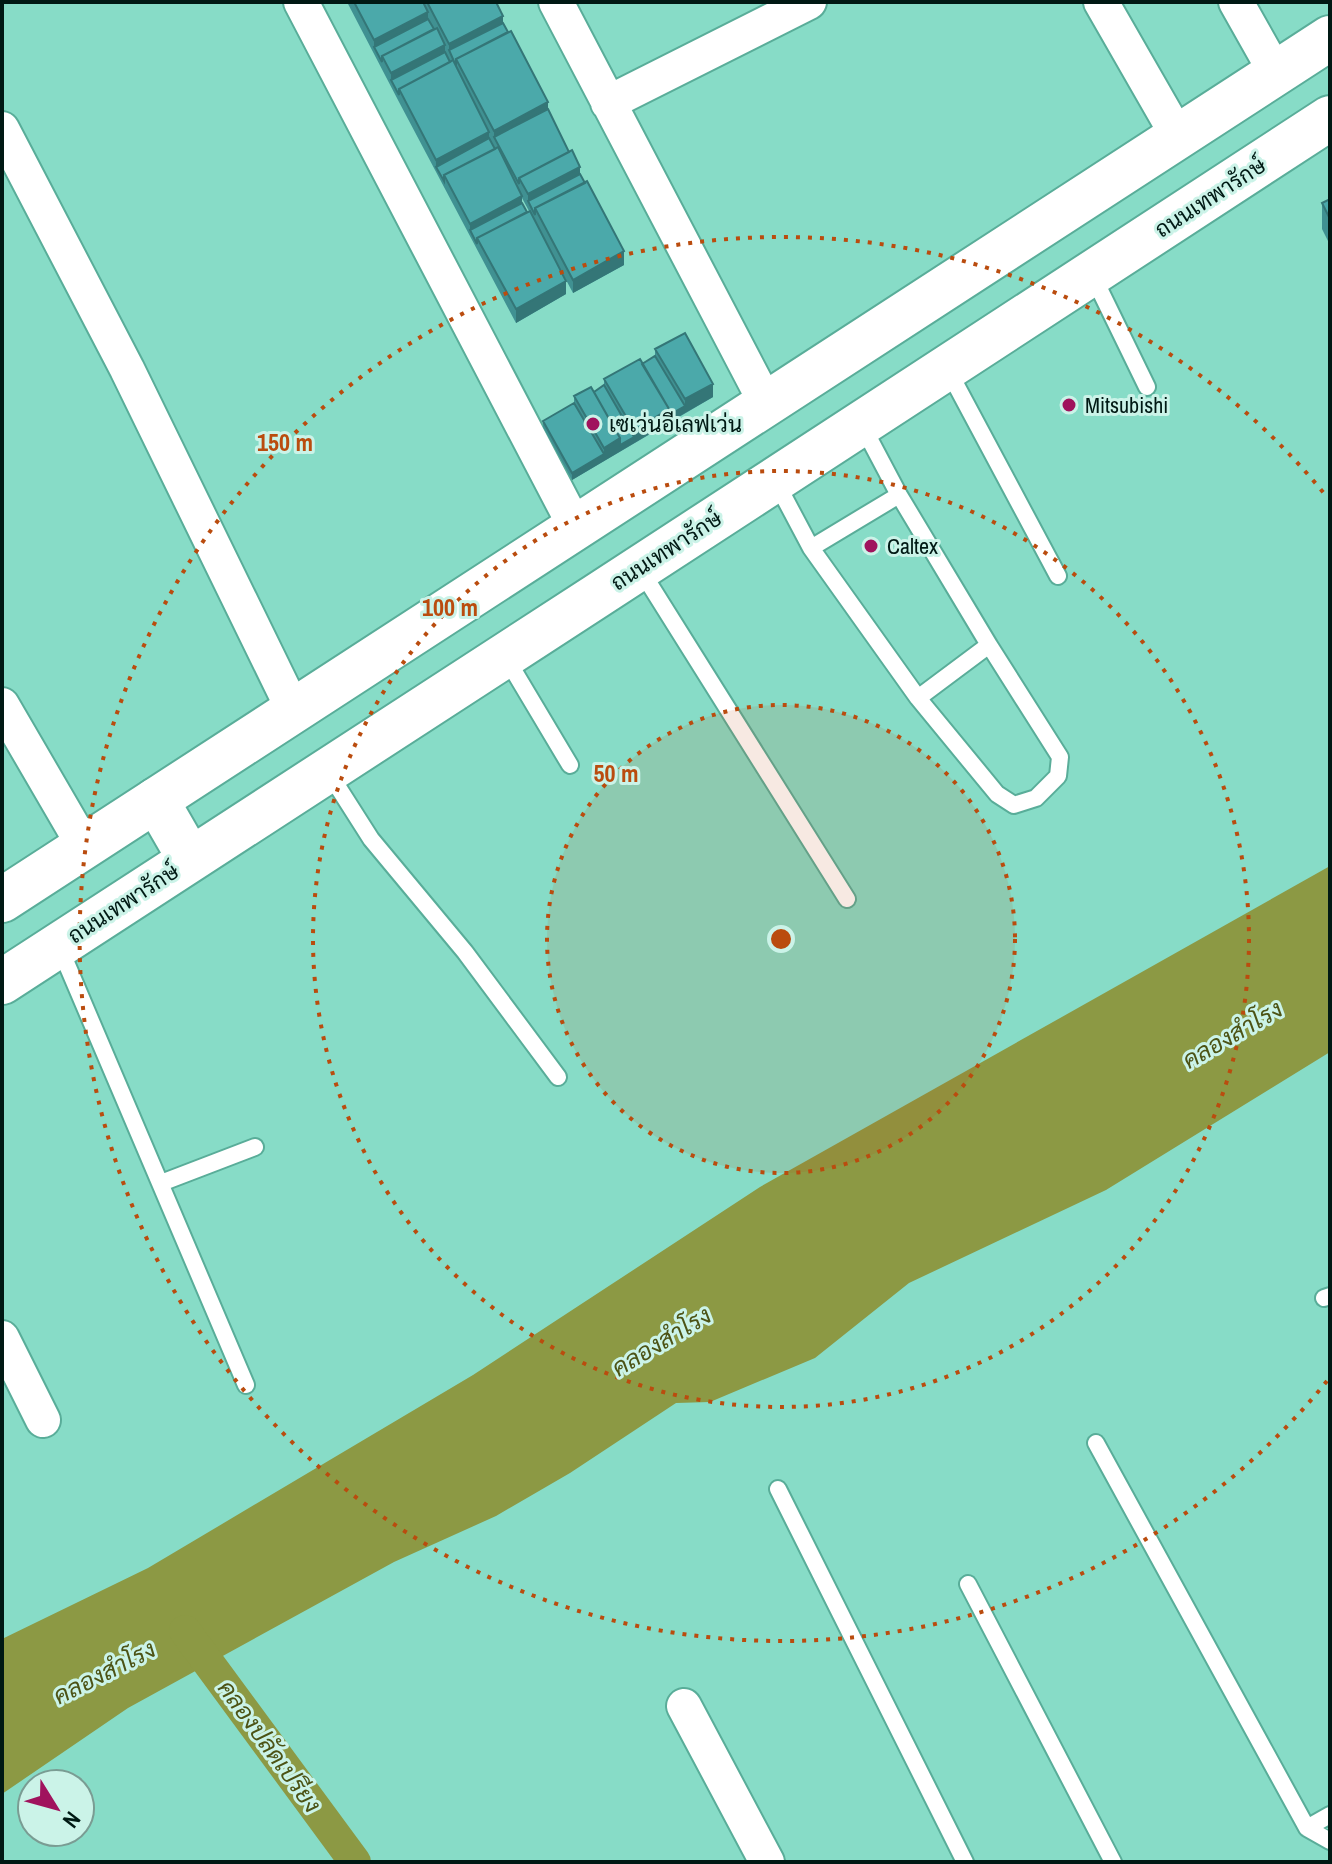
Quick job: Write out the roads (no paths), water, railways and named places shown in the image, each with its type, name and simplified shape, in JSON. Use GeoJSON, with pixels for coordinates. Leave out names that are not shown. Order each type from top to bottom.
{"type":"FeatureCollection","features":[{"type":"Feature","properties":{"kind":"main road"},"geometry":{"type":"LineString","coordinates":[[2,900],[1330,38]]}},
{"type":"Feature","properties":{"kind":"main road","name":"ถนนเทพารักษ์"},"geometry":{"type":"LineString","coordinates":[[2,982],[1330,118]]}},
{"type":"Feature","properties":{"kind":"main road"},"geometry":{"type":"LineString","coordinates":[[156,800],[190,859]]}},
{"type":"Feature","properties":{"kind":"street"},"geometry":{"type":"LineString","coordinates":[[301,2],[575,526]]}},
{"type":"Feature","properties":{"kind":"street"},"geometry":{"type":"LineString","coordinates":[[556,2],[766,403]]}},
{"type":"Feature","properties":{"kind":"street"},"geometry":{"type":"LineString","coordinates":[[608,103],[809,2]]}},
{"type":"Feature","properties":{"kind":"street"},"geometry":{"type":"LineString","coordinates":[[1101,2],[1179,138]]}},
{"type":"Feature","properties":{"kind":"street"},"geometry":{"type":"LineString","coordinates":[[1236,2],[1276,73]]}},
{"type":"Feature","properties":{"kind":"street"},"geometry":{"type":"LineString","coordinates":[[2,129],[127,369],[293,709]]}},
{"type":"Feature","properties":{"kind":"street"},"geometry":{"type":"LineString","coordinates":[[2,705],[84,846]]}},
{"type":"Feature","properties":{"kind":"street"},"geometry":{"type":"LineString","coordinates":[[2,1338],[43,1420]]}},
{"type":"Feature","properties":{"kind":"street"},"geometry":{"type":"LineString","coordinates":[[684,1706],[767,1862]]}},
{"type":"Feature","properties":{"kind":"lane"},"geometry":{"type":"LineString","coordinates":[[1092,274],[1147,387]]}},
{"type":"Feature","properties":{"kind":"lane"},"geometry":{"type":"LineString","coordinates":[[947,369],[1058,576]]}},
{"type":"Feature","properties":{"kind":"lane"},"geometry":{"type":"LineString","coordinates":[[775,481],[811,548],[918,698],[997,794],[1014,805],[1036,798],[1058,776],[1060,757],[899,495],[862,425]]}},
{"type":"Feature","properties":{"kind":"lane"},"geometry":{"type":"LineString","coordinates":[[811,548],[899,495]]}},
{"type":"Feature","properties":{"kind":"lane"},"geometry":{"type":"LineString","coordinates":[[640,567],[847,899]]}},
{"type":"Feature","properties":{"kind":"lane"},"geometry":{"type":"LineString","coordinates":[[918,698],[989,645]]}},
{"type":"Feature","properties":{"kind":"lane"},"geometry":{"type":"LineString","coordinates":[[505,655],[570,765]]}},
{"type":"Feature","properties":{"kind":"lane"},"geometry":{"type":"LineString","coordinates":[[326,769],[371,839],[465,952],[558,1077]]}},
{"type":"Feature","properties":{"kind":"lane"},"geometry":{"type":"LineString","coordinates":[[58,945],[246,1385]]}},
{"type":"Feature","properties":{"kind":"lane"},"geometry":{"type":"LineString","coordinates":[[161,1183],[255,1147]]}},
{"type":"Feature","properties":{"kind":"lane"},"geometry":{"type":"LineString","coordinates":[[1096,1443],[1307,1828],[1330,1841]]}},
{"type":"Feature","properties":{"kind":"lane"},"geometry":{"type":"LineString","coordinates":[[778,1489],[965,1862]]}},
{"type":"Feature","properties":{"kind":"lane"},"geometry":{"type":"LineString","coordinates":[[968,1584],[1113,1862]]}},
{"type":"Feature","properties":{"kind":"lane"},"geometry":{"type":"LineString","coordinates":[[1307,1828],[1330,1815]]}},
{"type":"Feature","properties":{"kind":"water","name":"คลองสำโรง"},"geometry":{"type":"Polygon","coordinates":[[[1330,866],[1330,1052],[1106,1190],[909,1283],[815,1358],[710,1402],[676,1403],[570,1473],[496,1516],[394,1562],[128,1708],[40,1768],[16,1768],[16,1784],[2,1794],[2,1639],[148,1568],[473,1375],[760,1187],[1330,866]]]}},
{"type":"Feature","properties":{"kind":"waterway","name":"คลองปลัดเปรียง"},"geometry":{"type":"LineString","coordinates":[[185,1631],[355,1862]]}},
{"type":"Feature","properties":{"kind":"place","name":"Mitsubishi"},"geometry":{"type":"Point","coordinates":[1069,405]}},
{"type":"Feature","properties":{"kind":"place","name":"เซเว่นอีเลฟเว่น"},"geometry":{"type":"Point","coordinates":[593,424]}},
{"type":"Feature","properties":{"kind":"place","name":"Caltex"},"geometry":{"type":"Point","coordinates":[871,546]}}]}
